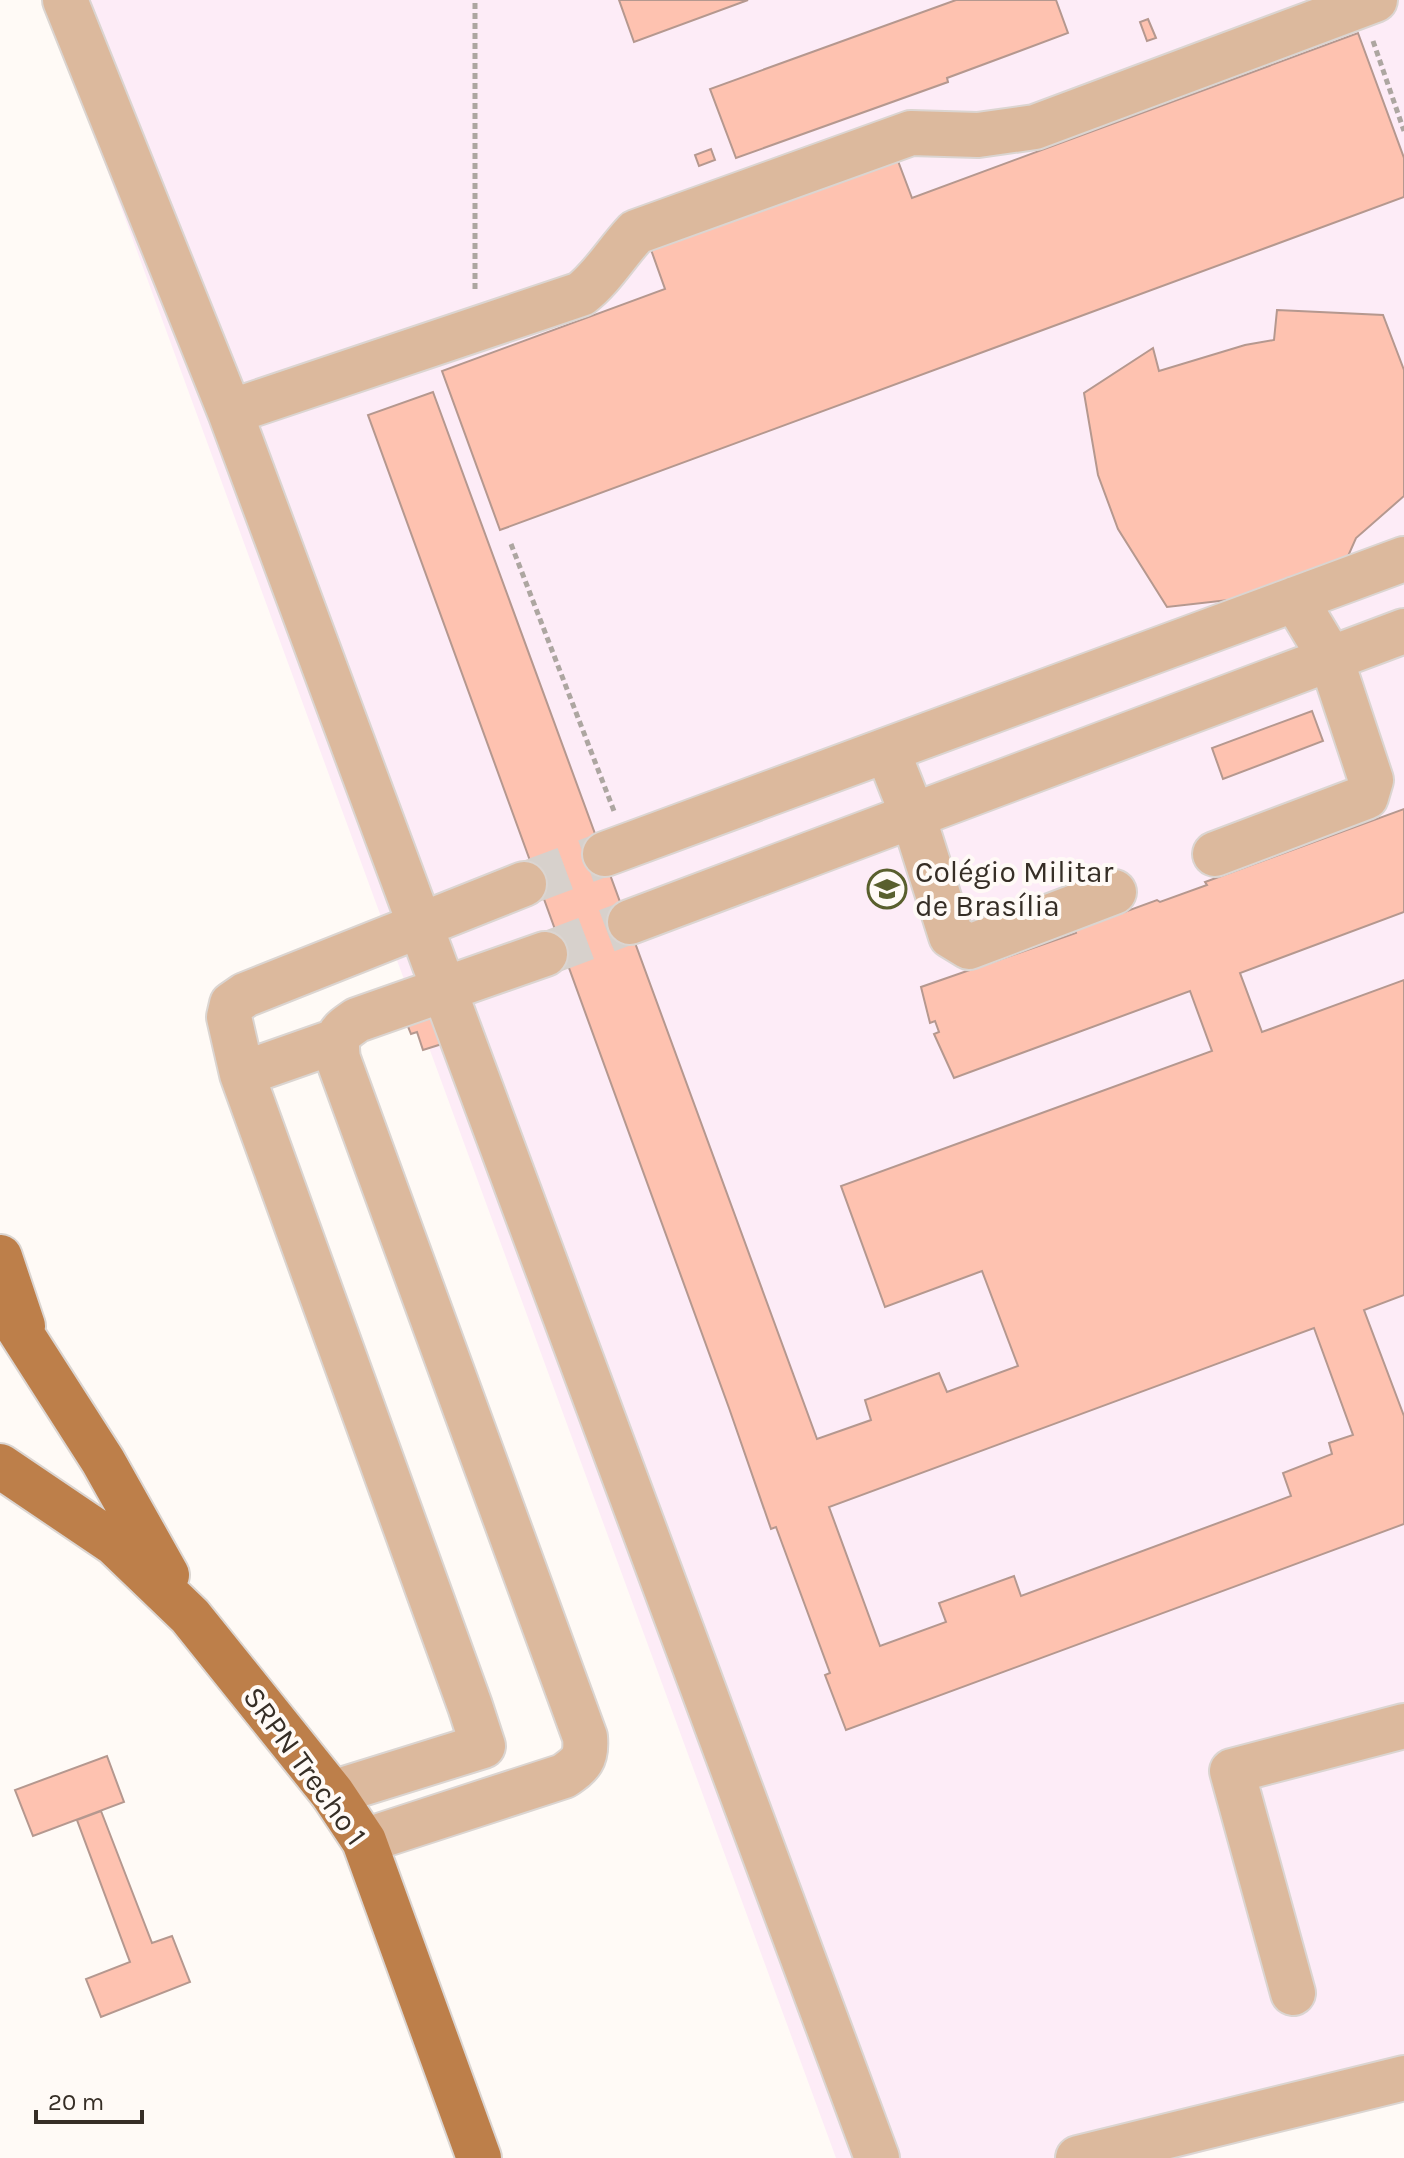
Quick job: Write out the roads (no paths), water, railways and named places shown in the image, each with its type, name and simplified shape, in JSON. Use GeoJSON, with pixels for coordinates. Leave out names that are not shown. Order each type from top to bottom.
{"type":"FeatureCollection","features":[{"type":"Feature","properties":{"kind":"main road"},"geometry":{"type":"LineString","coordinates":[[0,1257],[30,1348]]}},
{"type":"Feature","properties":{"kind":"main road"},"geometry":{"type":"LineString","coordinates":[[0,1300],[103,1461],[190,1616]]}},
{"type":"Feature","properties":{"kind":"main road","name":"SRPN Trecho 1"},"geometry":{"type":"LineString","coordinates":[[0,1466],[114,1543],[190,1616],[332,1793],[364,1841],[479,2158]]}},
{"type":"Feature","properties":{"kind":"lane"},"geometry":{"type":"LineString","coordinates":[[65,0],[230,412],[877,2158]]}},
{"type":"Feature","properties":{"kind":"lane"},"geometry":{"type":"LineString","coordinates":[[230,412],[581,294],[595,283],[619,249],[636,232],[911,133],[978,135],[1035,127],[1368,3]]}},
{"type":"Feature","properties":{"kind":"lane"},"geometry":{"type":"LineString","coordinates":[[616,850],[1404,559]]}},
{"type":"Feature","properties":{"kind":"lane"},"geometry":{"type":"LineString","coordinates":[[1215,854],[1366,797],[1371,780],[1331,659],[1295,599]]}},
{"type":"Feature","properties":{"kind":"lane"},"geometry":{"type":"LineString","coordinates":[[630,922],[1404,631]]}},
{"type":"Feature","properties":{"kind":"lane"},"geometry":{"type":"LineString","coordinates":[[887,750],[913,816],[951,936],[969,947],[1114,892]]}},
{"type":"Feature","properties":{"kind":"lane"},"geometry":{"type":"LineString","coordinates":[[501,1796],[242,1074],[229,1017],[232,1004],[245,995],[524,884]]}},
{"type":"Feature","properties":{"kind":"lane"},"geometry":{"type":"LineString","coordinates":[[364,1841],[564,1776],[581,1764],[586,1749],[585,1737],[338,1059],[336,1041],[341,1031],[357,1020],[545,954]]}},
{"type":"Feature","properties":{"kind":"lane"},"geometry":{"type":"LineString","coordinates":[[242,1074],[336,1041]]}},
{"type":"Feature","properties":{"kind":"lane"},"geometry":{"type":"LineString","coordinates":[[1293,1993],[1232,1771],[1404,1726]]}},
{"type":"Feature","properties":{"kind":"lane"},"geometry":{"type":"LineString","coordinates":[[332,1793],[483,1746]]}},
{"type":"Feature","properties":{"kind":"lane"},"geometry":{"type":"LineString","coordinates":[[1078,2158],[1404,2078]]}},
{"type":"Feature","properties":{"kind":"tunnel"},"geometry":{"type":"LineString","coordinates":[[524,884],[605,854]]}},
{"type":"Feature","properties":{"kind":"tunnel"},"geometry":{"type":"LineString","coordinates":[[545,954],[630,922]]}},
{"type":"Feature","properties":{"kind":"place","name":"Colégio Militar de Brasília"},"geometry":{"type":"Point","coordinates":[887,889]}}]}
